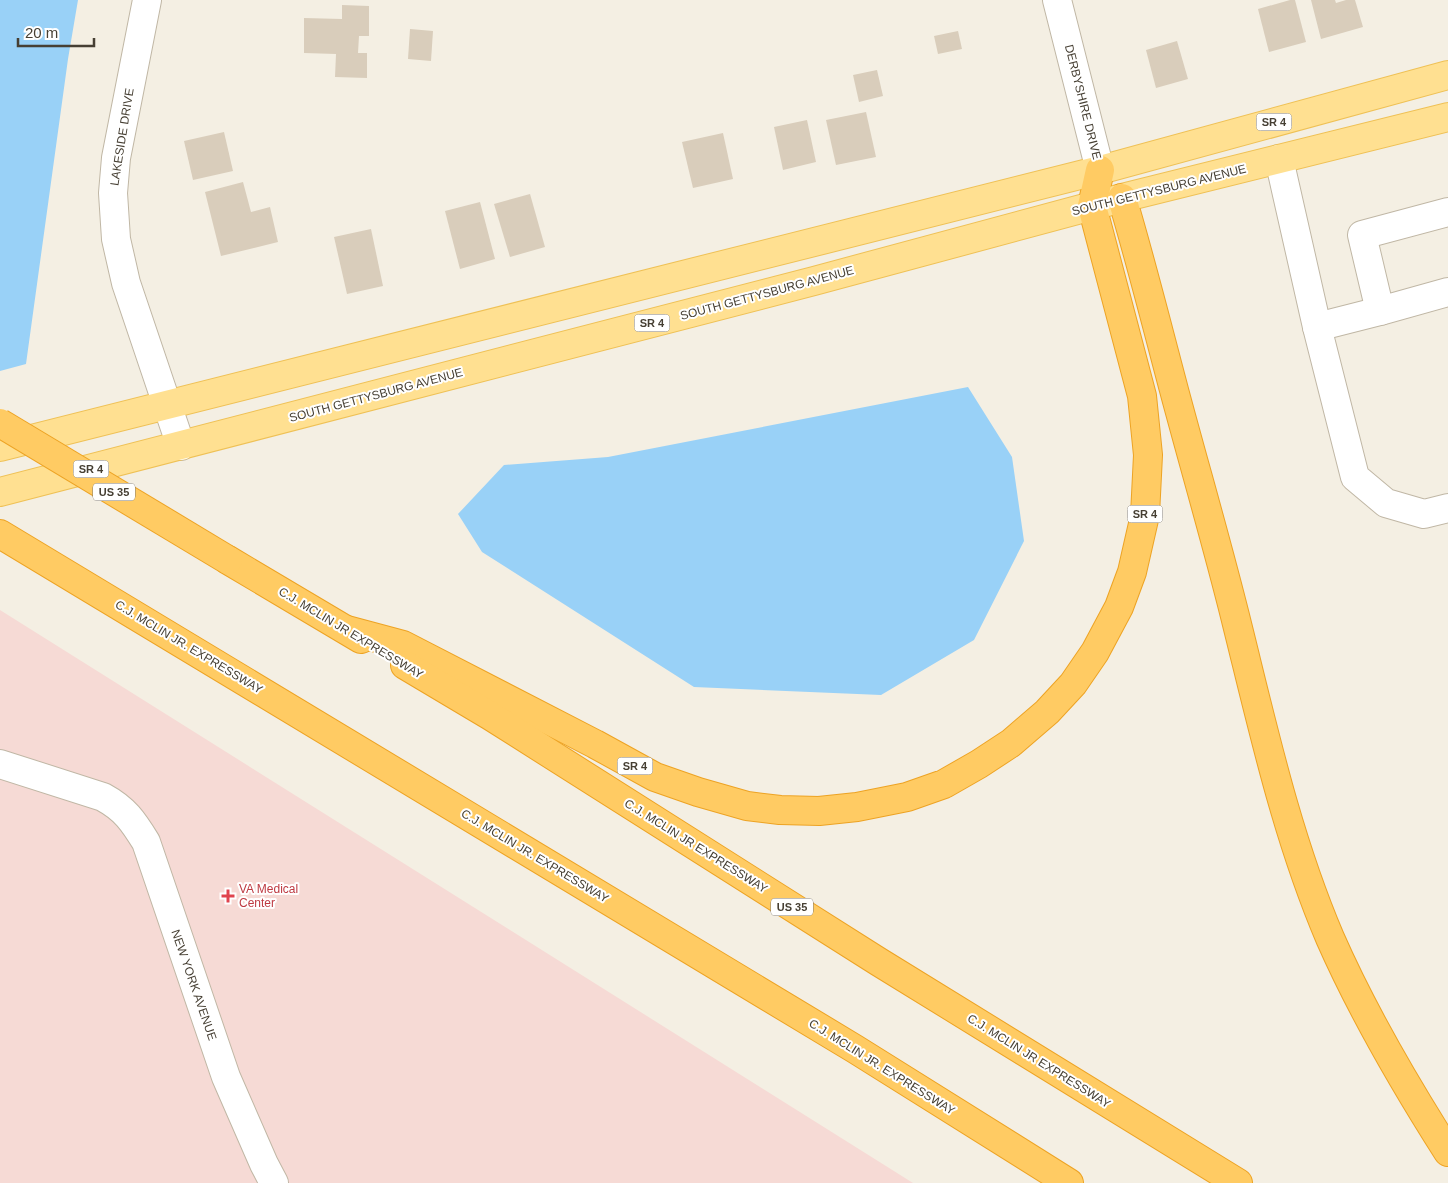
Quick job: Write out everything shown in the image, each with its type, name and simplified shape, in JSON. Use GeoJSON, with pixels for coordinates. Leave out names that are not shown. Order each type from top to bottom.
{"type":"FeatureCollection","features":[{"type":"Feature","properties":{"kind":"highway","name":"SR 4"},"geometry":{"type":"LineString","coordinates":[[347,630],[403,645],[655,777],[747,806],[780,810],[819,811],[857,807],[907,796],[944,784],[979,764],[1011,743],[1047,712],[1073,684],[1095,652],[1119,607],[1132,572],[1145,515],[1148,455],[1142,396],[1092,206],[1100,170]]}},
{"type":"Feature","properties":{"kind":"highway"},"geometry":{"type":"LineString","coordinates":[[1122,198],[1213,528],[1281,794],[1306,875],[1330,938],[1353,988],[1405,1083],[1448,1152]]}},
{"type":"Feature","properties":{"kind":"highway","name":"C.J. MCLIN JR EXPRESSWAY"},"geometry":{"type":"LineString","coordinates":[[0,423],[489,715],[879,962],[1238,1183]]}},
{"type":"Feature","properties":{"kind":"highway","name":"C.J. MCLIN JR. EXPRESSWAY"},"geometry":{"type":"LineString","coordinates":[[0,534],[855,1049],[1069,1183]]}},
{"type":"Feature","properties":{"kind":"main road","name":"SR 4"},"geometry":{"type":"LineString","coordinates":[[1100,170],[1448,75]]}},
{"type":"Feature","properties":{"kind":"main road","name":"SOUTH GETTYSBURG AVENUE"},"geometry":{"type":"LineString","coordinates":[[0,492],[814,281],[1122,198],[1448,117]]}},
{"type":"Feature","properties":{"kind":"main road"},"geometry":{"type":"LineString","coordinates":[[0,447],[1100,170]]}},
{"type":"Feature","properties":{"kind":"main road","name":"DERBYSHIRE DRIVE"},"geometry":{"type":"LineString","coordinates":[[1100,170],[1122,198]]}},
{"type":"Feature","properties":{"kind":"street","name":"LAKESIDE DRIVE"},"geometry":{"type":"LineString","coordinates":[[148,0],[116,158],[113,193],[116,239],[126,283],[181,446]]}},
{"type":"Feature","properties":{"kind":"street","name":"DERBYSHIRE DRIVE"},"geometry":{"type":"LineString","coordinates":[[1057,0],[1100,170]]}},
{"type":"Feature","properties":{"kind":"street"},"geometry":{"type":"LineString","coordinates":[[1279,159],[1317,327],[1356,477],[1386,503],[1424,514],[1448,508]]}},
{"type":"Feature","properties":{"kind":"street"},"geometry":{"type":"LineString","coordinates":[[1380,311],[1362,235],[1448,212]]}},
{"type":"Feature","properties":{"kind":"street"},"geometry":{"type":"LineString","coordinates":[[1317,327],[1448,292]]}},
{"type":"Feature","properties":{"kind":"street","name":"NEW YORK AVENUE"},"geometry":{"type":"LineString","coordinates":[[0,764],[103,797],[113,802],[132,820],[146,842],[226,1077],[274,1183]]}},
{"type":"Feature","properties":{"kind":"shaded area","name":"VA Medical Center"},"geometry":{"type":"Polygon","coordinates":[[[0,610],[913,1183],[0,1183],[0,610]]]}},
{"type":"Feature","properties":{"kind":"water"},"geometry":{"type":"Polygon","coordinates":[[[0,0],[78,0],[68,59],[26,364],[0,371],[0,0]]]}},
{"type":"Feature","properties":{"kind":"water"},"geometry":{"type":"Polygon","coordinates":[[[968,387],[1012,457],[1024,541],[974,640],[881,695],[694,687],[482,552],[458,514],[504,465],[608,457],[968,387]]]}},
{"type":"Feature","properties":{"kind":"building"},"geometry":{"type":"Polygon","coordinates":[[[1295,0],[1306,42],[1269,52],[1258,9],[1295,0]]]}},
{"type":"Feature","properties":{"kind":"building"},"geometry":{"type":"Polygon","coordinates":[[[1311,0],[1335,0],[1336,3],[1355,0],[1363,27],[1321,39],[1311,0]]]}},
{"type":"Feature","properties":{"kind":"building"},"geometry":{"type":"Polygon","coordinates":[[[342,5],[369,6],[369,36],[359,36],[358,53],[367,53],[367,78],[335,77],[336,54],[304,53],[304,18],[342,19],[342,5]]]}},
{"type":"Feature","properties":{"kind":"building"},"geometry":{"type":"Polygon","coordinates":[[[410,29],[433,31],[431,61],[408,59],[410,29]]]}},
{"type":"Feature","properties":{"kind":"building"},"geometry":{"type":"Polygon","coordinates":[[[958,31],[962,49],[938,54],[934,36],[958,31]]]}},
{"type":"Feature","properties":{"kind":"building"},"geometry":{"type":"Polygon","coordinates":[[[1177,41],[1188,79],[1156,88],[1146,50],[1177,41]]]}},
{"type":"Feature","properties":{"kind":"building"},"geometry":{"type":"Polygon","coordinates":[[[877,70],[883,96],[859,102],[853,75],[877,70]]]}},
{"type":"Feature","properties":{"kind":"building"},"geometry":{"type":"Polygon","coordinates":[[[866,112],[876,157],[836,165],[826,120],[866,112]]]}},
{"type":"Feature","properties":{"kind":"building"},"geometry":{"type":"Polygon","coordinates":[[[807,120],[816,162],[783,170],[774,127],[807,120]]]}},
{"type":"Feature","properties":{"kind":"building"},"geometry":{"type":"Polygon","coordinates":[[[224,132],[233,171],[193,180],[184,141],[224,132]]]}},
{"type":"Feature","properties":{"kind":"building"},"geometry":{"type":"Polygon","coordinates":[[[723,133],[733,179],[693,188],[682,142],[723,133]]]}},
{"type":"Feature","properties":{"kind":"building"},"geometry":{"type":"Polygon","coordinates":[[[243,182],[251,212],[270,207],[278,242],[221,256],[205,192],[243,182]]]}},
{"type":"Feature","properties":{"kind":"building"},"geometry":{"type":"Polygon","coordinates":[[[530,194],[545,247],[510,257],[494,204],[530,194]]]}},
{"type":"Feature","properties":{"kind":"building"},"geometry":{"type":"Polygon","coordinates":[[[480,202],[495,259],[460,269],[445,211],[480,202]]]}},
{"type":"Feature","properties":{"kind":"building"},"geometry":{"type":"Polygon","coordinates":[[[371,229],[383,286],[347,294],[334,237],[371,229]]]}},
{"type":"Feature","properties":{"kind":"place","name":"VA Medical Center"},"geometry":{"type":"Point","coordinates":[228,896]}}]}
